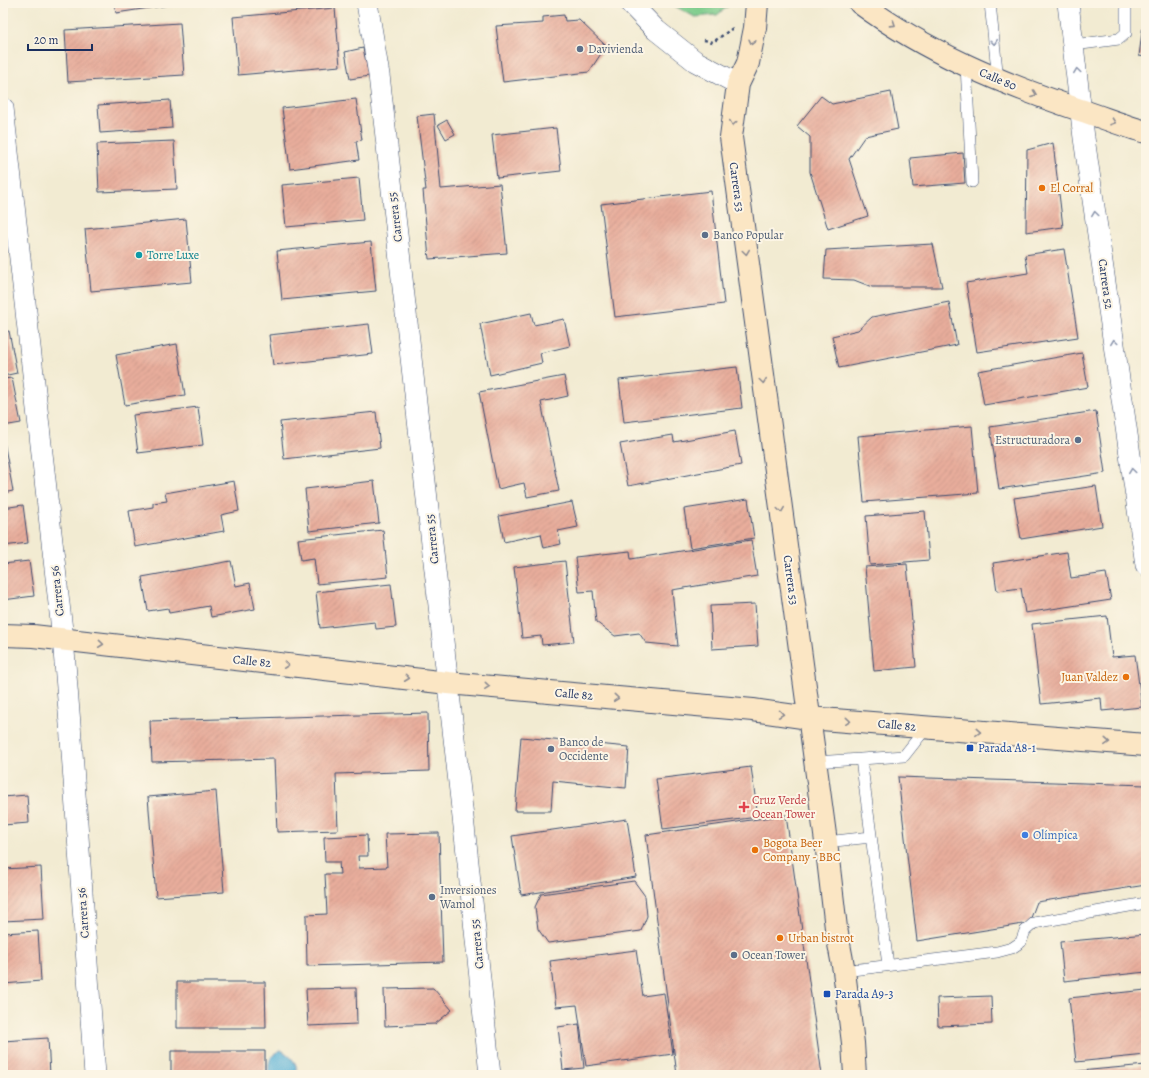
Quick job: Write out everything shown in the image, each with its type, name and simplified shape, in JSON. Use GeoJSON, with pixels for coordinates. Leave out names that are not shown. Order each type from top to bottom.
{"type":"FeatureCollection","features":[{"type":"Feature","properties":{"kind":"main road","name":"Carrera 53"},"geometry":{"type":"LineString","coordinates":[[757,3],[755,28],[748,63],[738,84],[731,137],[826,842],[836,928],[844,971],[853,1043],[855,1075]]}},
{"type":"Feature","properties":{"kind":"main road","name":"Calle 80"},"geometry":{"type":"LineString","coordinates":[[860,3],[914,38],[998,80],[1146,132]]}},
{"type":"Feature","properties":{"kind":"main road","name":"Calle 82"},"geometry":{"type":"LineString","coordinates":[[3,635],[33,636],[448,683],[753,710],[809,718],[1146,745]]}},
{"type":"Feature","properties":{"kind":"street","name":"Carrera 55"},"geometry":{"type":"LineString","coordinates":[[367,3],[379,76],[448,683],[490,1075]]}},
{"type":"Feature","properties":{"kind":"street"},"geometry":{"type":"LineString","coordinates":[[630,3],[656,30],[695,61],[738,84]]}},
{"type":"Feature","properties":{"kind":"street","name":"Carrera 52"},"geometry":{"type":"LineString","coordinates":[[1068,3],[1081,110],[1146,565]]}},
{"type":"Feature","properties":{"kind":"street","name":"Carrera 56"},"geometry":{"type":"LineString","coordinates":[[3,108],[63,640],[94,1075]]}},
{"type":"Feature","properties":{"kind":"lane"},"geometry":{"type":"LineString","coordinates":[[990,3],[998,80]]}},
{"type":"Feature","properties":{"kind":"lane"},"geometry":{"type":"LineString","coordinates":[[1074,45],[1119,39],[1126,32],[1126,3]]}},
{"type":"Feature","properties":{"kind":"lane"},"geometry":{"type":"LineString","coordinates":[[966,65],[972,182]]}},
{"type":"Feature","properties":{"kind":"lane"},"geometry":{"type":"LineString","coordinates":[[815,762],[904,756],[926,728]]}},
{"type":"Feature","properties":{"kind":"lane"},"geometry":{"type":"LineString","coordinates":[[861,759],[888,965]]}},
{"type":"Feature","properties":{"kind":"lane"},"geometry":{"type":"LineString","coordinates":[[826,842],[871,837]]}},
{"type":"Feature","properties":{"kind":"lane"},"geometry":{"type":"LineString","coordinates":[[844,971],[997,952],[1012,948],[1021,942],[1025,931],[1034,923],[1146,903]]}},
{"type":"Feature","properties":{"kind":"path"},"geometry":{"type":"LineString","coordinates":[[700,40],[714,42],[735,25]]}},
{"type":"Feature","properties":{"kind":"green space"},"geometry":{"type":"Polygon","coordinates":[[[669,3],[732,3],[717,15],[695,17],[669,3]]]}},
{"type":"Feature","properties":{"kind":"water"},"geometry":{"type":"Polygon","coordinates":[[[281,1050],[295,1063],[297,1075],[269,1075],[270,1060],[281,1050]]]}},
{"type":"Feature","properties":{"kind":"building"},"geometry":{"type":"Polygon","coordinates":[[[114,3],[176,3],[176,4],[116,13],[114,3]]]}},
{"type":"Feature","properties":{"kind":"building"},"geometry":{"type":"Polygon","coordinates":[[[335,8],[340,66],[238,75],[233,17],[335,8]]]}},
{"type":"Feature","properties":{"kind":"building"},"geometry":{"type":"Polygon","coordinates":[[[564,15],[565,21],[579,20],[606,46],[589,72],[503,82],[496,26],[543,23],[543,17],[564,15]]]}},
{"type":"Feature","properties":{"kind":"building"},"geometry":{"type":"Polygon","coordinates":[[[1144,16],[1146,17],[1146,57],[1139,56],[1144,16]]]}},
{"type":"Feature","properties":{"kind":"building"},"geometry":{"type":"Polygon","coordinates":[[[180,23],[184,75],[68,82],[65,30],[180,23]]]}},
{"type":"Feature","properties":{"kind":"building"},"geometry":{"type":"Polygon","coordinates":[[[363,48],[369,76],[350,79],[345,52],[363,48]]]}},
{"type":"Feature","properties":{"kind":"building"},"geometry":{"type":"Polygon","coordinates":[[[891,92],[898,129],[865,136],[849,159],[868,216],[828,229],[810,172],[810,137],[797,126],[821,96],[832,104],[891,92]]]}},
{"type":"Feature","properties":{"kind":"building"},"geometry":{"type":"Polygon","coordinates":[[[356,99],[362,140],[356,141],[359,160],[290,169],[282,108],[356,99]]]}},
{"type":"Feature","properties":{"kind":"building"},"geometry":{"type":"Polygon","coordinates":[[[170,100],[172,128],[100,133],[98,105],[170,100]]]}},
{"type":"Feature","properties":{"kind":"building"},"geometry":{"type":"Polygon","coordinates":[[[434,114],[441,189],[500,184],[507,253],[429,259],[423,190],[426,190],[417,116],[434,114]]]}},
{"type":"Feature","properties":{"kind":"building"},"geometry":{"type":"Polygon","coordinates":[[[447,120],[455,134],[446,139],[438,125],[447,120]]]}},
{"type":"Feature","properties":{"kind":"building"},"geometry":{"type":"Polygon","coordinates":[[[556,128],[561,171],[497,178],[492,135],[556,128]]]}},
{"type":"Feature","properties":{"kind":"building"},"geometry":{"type":"Polygon","coordinates":[[[174,141],[177,189],[99,192],[97,144],[174,141]]]}},
{"type":"Feature","properties":{"kind":"building","name":"El Corral"},"geometry":{"type":"Polygon","coordinates":[[[1053,143],[1063,227],[1026,232],[1027,150],[1053,143]]]}},
{"type":"Feature","properties":{"kind":"building"},"geometry":{"type":"Polygon","coordinates":[[[963,153],[965,183],[913,187],[910,158],[963,153]]]}},
{"type":"Feature","properties":{"kind":"building"},"geometry":{"type":"Polygon","coordinates":[[[359,178],[363,220],[286,227],[282,185],[359,178]]]}},
{"type":"Feature","properties":{"kind":"building"},"geometry":{"type":"Polygon","coordinates":[[[711,191],[724,304],[615,317],[601,204],[711,191]]]}},
{"type":"Feature","properties":{"kind":"building","name":"Torre Luxe"},"geometry":{"type":"Polygon","coordinates":[[[186,219],[192,282],[91,291],[85,229],[186,219]]]}},
{"type":"Feature","properties":{"kind":"building"},"geometry":{"type":"Polygon","coordinates":[[[371,242],[376,291],[282,300],[277,251],[371,242]]]}},
{"type":"Feature","properties":{"kind":"building"},"geometry":{"type":"Polygon","coordinates":[[[933,244],[942,287],[872,287],[854,280],[824,279],[826,250],[933,244]]]}},
{"type":"Feature","properties":{"kind":"building"},"geometry":{"type":"Polygon","coordinates":[[[1064,249],[1078,337],[977,352],[966,283],[1028,273],[1025,255],[1064,249]]]}},
{"type":"Feature","properties":{"kind":"building"},"geometry":{"type":"Polygon","coordinates":[[[949,302],[957,345],[839,368],[832,336],[858,330],[872,317],[949,302]]]}},
{"type":"Feature","properties":{"kind":"building"},"geometry":{"type":"Polygon","coordinates":[[[531,313],[534,325],[564,319],[570,346],[540,353],[542,363],[490,375],[480,324],[531,313]]]}},
{"type":"Feature","properties":{"kind":"building"},"geometry":{"type":"Polygon","coordinates":[[[369,324],[373,354],[273,365],[269,335],[369,324]]]}},
{"type":"Feature","properties":{"kind":"building"},"geometry":{"type":"Polygon","coordinates":[[[9,331],[17,373],[3,376],[3,332],[9,331]]]}},
{"type":"Feature","properties":{"kind":"building"},"geometry":{"type":"Polygon","coordinates":[[[177,344],[185,395],[125,405],[116,355],[177,344]]]}},
{"type":"Feature","properties":{"kind":"building"},"geometry":{"type":"Polygon","coordinates":[[[1082,353],[1088,387],[984,405],[978,371],[1082,353]]]}},
{"type":"Feature","properties":{"kind":"building"},"geometry":{"type":"Polygon","coordinates":[[[737,367],[742,408],[624,422],[619,380],[737,367]]]}},
{"type":"Feature","properties":{"kind":"building"},"geometry":{"type":"Polygon","coordinates":[[[564,376],[568,396],[541,402],[559,491],[527,497],[524,483],[498,489],[479,392],[564,376]]]}},
{"type":"Feature","properties":{"kind":"building"},"geometry":{"type":"Polygon","coordinates":[[[12,378],[21,423],[3,426],[3,379],[12,378]]]}},
{"type":"Feature","properties":{"kind":"building"},"geometry":{"type":"Polygon","coordinates":[[[198,407],[203,445],[138,453],[133,415],[198,407]]]}},
{"type":"Feature","properties":{"kind":"building"},"geometry":{"type":"Polygon","coordinates":[[[1096,411],[1105,473],[999,489],[990,427],[1096,411]]]}},
{"type":"Feature","properties":{"kind":"building"},"geometry":{"type":"Polygon","coordinates":[[[376,412],[380,448],[284,459],[280,422],[376,412]]]}},
{"type":"Feature","properties":{"kind":"building"},"geometry":{"type":"Polygon","coordinates":[[[972,426],[978,493],[864,502],[858,436],[972,426]]]}},
{"type":"Feature","properties":{"kind":"building"},"geometry":{"type":"Polygon","coordinates":[[[735,431],[741,465],[628,486],[620,444],[673,435],[674,442],[735,431]]]}},
{"type":"Feature","properties":{"kind":"building"},"geometry":{"type":"Polygon","coordinates":[[[3,436],[13,491],[3,493],[3,436]]]}},
{"type":"Feature","properties":{"kind":"building"},"geometry":{"type":"Polygon","coordinates":[[[234,481],[239,511],[221,515],[224,531],[135,547],[129,511],[153,507],[153,503],[167,501],[165,493],[234,481]]]}},
{"type":"Feature","properties":{"kind":"building"},"geometry":{"type":"Polygon","coordinates":[[[374,481],[379,523],[309,531],[305,489],[374,481]]]}},
{"type":"Feature","properties":{"kind":"building"},"geometry":{"type":"Polygon","coordinates":[[[1096,486],[1102,526],[1021,539],[1014,498],[1096,486]]]}},
{"type":"Feature","properties":{"kind":"building"},"geometry":{"type":"Polygon","coordinates":[[[748,499],[754,538],[690,548],[684,509],[748,499]]]}},
{"type":"Feature","properties":{"kind":"building"},"geometry":{"type":"Polygon","coordinates":[[[572,502],[578,527],[558,531],[561,544],[544,548],[541,534],[504,542],[499,516],[572,502]]]}},
{"type":"Feature","properties":{"kind":"building"},"geometry":{"type":"Polygon","coordinates":[[[23,505],[28,543],[3,546],[3,508],[23,505]]]}},
{"type":"Feature","properties":{"kind":"building"},"geometry":{"type":"Polygon","coordinates":[[[925,511],[929,560],[870,565],[866,516],[925,511]]]}},
{"type":"Feature","properties":{"kind":"building"},"geometry":{"type":"Polygon","coordinates":[[[383,530],[388,577],[317,584],[314,558],[301,560],[298,539],[383,530]]]}},
{"type":"Feature","properties":{"kind":"building"},"geometry":{"type":"Polygon","coordinates":[[[751,540],[757,576],[672,590],[678,646],[646,643],[639,633],[615,636],[596,622],[593,591],[579,592],[575,557],[630,551],[631,559],[751,540]]]}},
{"type":"Feature","properties":{"kind":"building"},"geometry":{"type":"Polygon","coordinates":[[[1067,552],[1071,578],[1106,573],[1111,600],[1025,613],[1021,588],[997,591],[993,563],[1067,552]]]}},
{"type":"Feature","properties":{"kind":"building"},"geometry":{"type":"Polygon","coordinates":[[[29,561],[34,596],[3,600],[3,564],[29,561]]]}},
{"type":"Feature","properties":{"kind":"building"},"geometry":{"type":"Polygon","coordinates":[[[231,561],[236,586],[250,583],[255,609],[211,617],[209,606],[169,613],[168,608],[148,611],[142,577],[231,561]]]}},
{"type":"Feature","properties":{"kind":"building"},"geometry":{"type":"Polygon","coordinates":[[[565,561],[574,642],[542,645],[541,636],[522,638],[514,567],[565,561]]]}},
{"type":"Feature","properties":{"kind":"building"},"geometry":{"type":"Polygon","coordinates":[[[907,564],[916,667],[874,671],[865,567],[907,564]]]}},
{"type":"Feature","properties":{"kind":"building"},"geometry":{"type":"Polygon","coordinates":[[[391,584],[396,627],[376,629],[375,622],[320,628],[316,592],[391,584]]]}},
{"type":"Feature","properties":{"kind":"building"},"geometry":{"type":"Polygon","coordinates":[[[755,604],[758,646],[712,649],[710,606],[755,604]]]}},
{"type":"Feature","properties":{"kind":"building"},"geometry":{"type":"Polygon","coordinates":[[[1107,616],[1112,657],[1135,655],[1142,707],[1102,711],[1101,698],[1041,704],[1032,624],[1107,616]]]}},
{"type":"Feature","properties":{"kind":"building"},"geometry":{"type":"Polygon","coordinates":[[[428,713],[429,771],[336,774],[338,830],[277,832],[274,759],[152,762],[150,721],[428,713]]]}},
{"type":"Feature","properties":{"kind":"building"},"geometry":{"type":"Polygon","coordinates":[[[521,737],[629,747],[626,788],[553,781],[551,811],[515,811],[521,737]]]}},
{"type":"Feature","properties":{"kind":"building"},"geometry":{"type":"Polygon","coordinates":[[[751,767],[758,817],[663,829],[656,779],[751,767]]]}},
{"type":"Feature","properties":{"kind":"building","name":"Olímpica"},"geometry":{"type":"Polygon","coordinates":[[[898,777],[1146,785],[1146,885],[1037,902],[1029,923],[917,941],[898,777]]]}},
{"type":"Feature","properties":{"kind":"building"},"geometry":{"type":"Polygon","coordinates":[[[216,791],[224,892],[156,897],[148,797],[216,791]]]}},
{"type":"Feature","properties":{"kind":"building"},"geometry":{"type":"Polygon","coordinates":[[[27,795],[29,823],[3,825],[3,797],[27,795]]]}},
{"type":"Feature","properties":{"kind":"building","name":"Ocean Tower"},"geometry":{"type":"Polygon","coordinates":[[[786,815],[822,1075],[677,1075],[646,835],[786,815]]]}},
{"type":"Feature","properties":{"kind":"building"},"geometry":{"type":"Polygon","coordinates":[[[627,819],[636,877],[521,895],[512,836],[627,819]]]}},
{"type":"Feature","properties":{"kind":"building"},"geometry":{"type":"Polygon","coordinates":[[[439,833],[443,962],[307,966],[306,915],[327,914],[325,874],[340,874],[339,862],[325,862],[324,837],[367,835],[368,856],[358,856],[359,868],[387,867],[385,834],[439,833]]]}},
{"type":"Feature","properties":{"kind":"building"},"geometry":{"type":"Polygon","coordinates":[[[41,867],[44,919],[3,921],[3,869],[41,867]]]}},
{"type":"Feature","properties":{"kind":"building"},"geometry":{"type":"Polygon","coordinates":[[[634,881],[645,896],[647,916],[641,931],[548,943],[538,929],[535,907],[541,894],[634,881]]]}},
{"type":"Feature","properties":{"kind":"building"},"geometry":{"type":"Polygon","coordinates":[[[38,931],[41,981],[3,984],[3,933],[38,931]]]}},
{"type":"Feature","properties":{"kind":"building"},"geometry":{"type":"Polygon","coordinates":[[[1146,934],[1146,972],[1064,981],[1060,942],[1146,934]]]}},
{"type":"Feature","properties":{"kind":"building"},"geometry":{"type":"Polygon","coordinates":[[[636,950],[643,996],[664,993],[673,1054],[586,1066],[577,1005],[556,1007],[550,961],[636,950]]]}},
{"type":"Feature","properties":{"kind":"building"},"geometry":{"type":"Polygon","coordinates":[[[177,982],[265,982],[266,1028],[177,1028],[177,982]]]}},
{"type":"Feature","properties":{"kind":"building"},"geometry":{"type":"Polygon","coordinates":[[[356,988],[357,1024],[308,1026],[306,989],[356,988]]]}},
{"type":"Feature","properties":{"kind":"building"},"geometry":{"type":"Polygon","coordinates":[[[433,988],[452,1010],[435,1024],[385,1026],[384,989],[433,988]]]}},
{"type":"Feature","properties":{"kind":"building"},"geometry":{"type":"Polygon","coordinates":[[[1146,990],[1146,1055],[1076,1062],[1069,998],[1146,990]]]}},
{"type":"Feature","properties":{"kind":"building"},"geometry":{"type":"Polygon","coordinates":[[[991,996],[992,1024],[938,1026],[937,998],[991,996]]]}},
{"type":"Feature","properties":{"kind":"building"},"geometry":{"type":"Polygon","coordinates":[[[579,1024],[584,1068],[563,1070],[558,1027],[579,1024]]]}},
{"type":"Feature","properties":{"kind":"building"},"geometry":{"type":"Polygon","coordinates":[[[48,1038],[50,1075],[3,1075],[3,1041],[48,1038]]]}},
{"type":"Feature","properties":{"kind":"building"},"geometry":{"type":"Polygon","coordinates":[[[171,1051],[265,1051],[265,1075],[171,1075],[171,1051]]]}},
{"type":"Feature","properties":{"kind":"building"},"geometry":{"type":"Polygon","coordinates":[[[1146,1065],[1146,1075],[1070,1075],[1069,1072],[1146,1065]]]}},
{"type":"Feature","properties":{"kind":"place","name":"Davivienda"},"geometry":{"type":"Point","coordinates":[580,49]}},
{"type":"Feature","properties":{"kind":"place","name":"El Corral"},"geometry":{"type":"Point","coordinates":[1042,188]}},
{"type":"Feature","properties":{"kind":"place","name":"Banco Popular"},"geometry":{"type":"Point","coordinates":[705,235]}},
{"type":"Feature","properties":{"kind":"place","name":"Torre Luxe"},"geometry":{"type":"Point","coordinates":[139,255]}},
{"type":"Feature","properties":{"kind":"place","name":"Estructuradora"},"geometry":{"type":"Point","coordinates":[1078,440]}},
{"type":"Feature","properties":{"kind":"place","name":"Juan Valdez"},"geometry":{"type":"Point","coordinates":[1126,677]}},
{"type":"Feature","properties":{"kind":"place","name":"Parada A8-1"},"geometry":{"type":"Point","coordinates":[970,748]}},
{"type":"Feature","properties":{"kind":"place","name":"Banco de Occidente"},"geometry":{"type":"Point","coordinates":[551,749]}},
{"type":"Feature","properties":{"kind":"place","name":"Cruz Verde Ocean Tower"},"geometry":{"type":"Point","coordinates":[744,807]}},
{"type":"Feature","properties":{"kind":"place","name":"Olímpica"},"geometry":{"type":"Point","coordinates":[1025,835]}},
{"type":"Feature","properties":{"kind":"place","name":"Bogota Beer Company - BBC"},"geometry":{"type":"Point","coordinates":[755,850]}},
{"type":"Feature","properties":{"kind":"place","name":"Inversiones Wamol"},"geometry":{"type":"Point","coordinates":[432,897]}},
{"type":"Feature","properties":{"kind":"place","name":"Urban bistrot"},"geometry":{"type":"Point","coordinates":[780,938]}},
{"type":"Feature","properties":{"kind":"place","name":"Ocean Tower"},"geometry":{"type":"Point","coordinates":[734,955]}},
{"type":"Feature","properties":{"kind":"place","name":"Parada A9-3"},"geometry":{"type":"Point","coordinates":[827,994]}}]}
